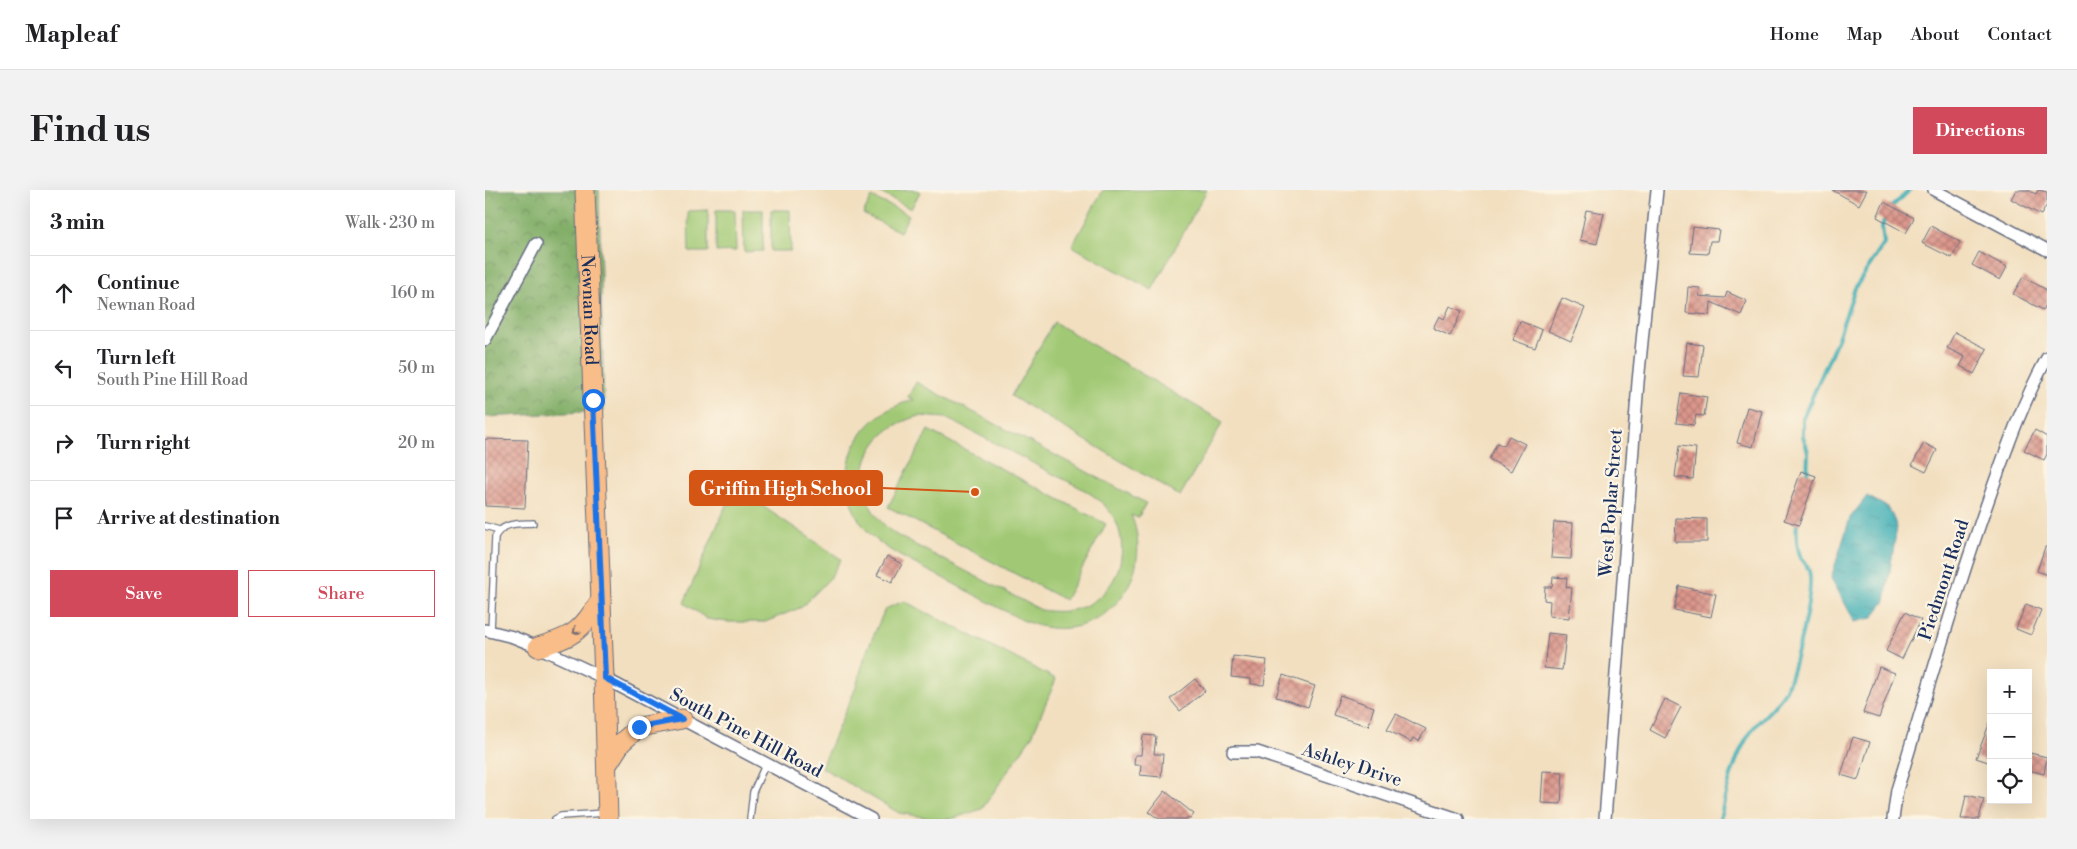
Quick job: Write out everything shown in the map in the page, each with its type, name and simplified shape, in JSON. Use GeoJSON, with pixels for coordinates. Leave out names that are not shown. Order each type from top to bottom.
{"type":"FeatureCollection","features":[{"type":"Feature","properties":{"kind":"main road","name":"Newnan Road"},"geometry":{"type":"LineString","coordinates":[[585,190],[605,678],[608,816]]}},
{"type":"Feature","properties":{"kind":"main road"},"geometry":{"type":"LineString","coordinates":[[538,647],[568,638],[585,624],[601,600]]}},
{"type":"Feature","properties":{"kind":"main road"},"geometry":{"type":"LineString","coordinates":[[607,765],[621,743],[639,727],[682,719]]}},
{"type":"Feature","properties":{"kind":"street","name":"West Poplar Street"},"geometry":{"type":"LineString","coordinates":[[1605,819],[1638,382],[1657,190]]}},
{"type":"Feature","properties":{"kind":"street"},"geometry":{"type":"LineString","coordinates":[[1934,190],[2047,250]]}},
{"type":"Feature","properties":{"kind":"street"},"geometry":{"type":"LineString","coordinates":[[485,340],[536,244]]}},
{"type":"Feature","properties":{"kind":"street","name":"Piedmont Road"},"geometry":{"type":"LineString","coordinates":[[1893,819],[1897,790],[1973,543],[1997,473],[2033,385],[2047,358]]}},
{"type":"Feature","properties":{"kind":"street","name":"South Pine Hill Road"},"geometry":{"type":"LineString","coordinates":[[488,631],[538,647],[605,678],[871,819]]}},
{"type":"Feature","properties":{"kind":"street","name":"Ashley Drive"},"geometry":{"type":"LineString","coordinates":[[1233,752],[1257,752],[1458,819]]}},
{"type":"Feature","properties":{"kind":"lane"},"geometry":{"type":"LineString","coordinates":[[488,631],[495,537],[499,530],[507,524],[533,523]]}},
{"type":"Feature","properties":{"kind":"lane"},"geometry":{"type":"LineString","coordinates":[[485,526],[499,530]]}},
{"type":"Feature","properties":{"kind":"lane"},"geometry":{"type":"LineString","coordinates":[[750,819],[753,792],[765,763]]}},
{"type":"Feature","properties":{"kind":"lane"},"geometry":{"type":"LineString","coordinates":[[555,819],[561,816],[608,816]]}},
{"type":"Feature","properties":{"kind":"green space"},"geometry":{"type":"Polygon","coordinates":[[[485,190],[599,190],[604,411],[485,417],[485,190]]]}},
{"type":"Feature","properties":{"kind":"green space"},"geometry":{"type":"Polygon","coordinates":[[[875,190],[917,190],[920,192],[911,209],[875,190]]]}},
{"type":"Feature","properties":{"kind":"green space"},"geometry":{"type":"Polygon","coordinates":[[[1103,190],[1207,190],[1152,290],[1072,246],[1103,190]]]}},
{"type":"Feature","properties":{"kind":"green space"},"geometry":{"type":"Polygon","coordinates":[[[872,197],[909,215],[900,232],[863,214],[872,197]]]}},
{"type":"Feature","properties":{"kind":"green space"},"geometry":{"type":"Polygon","coordinates":[[[708,210],[708,252],[689,252],[688,211],[708,210]]]}},
{"type":"Feature","properties":{"kind":"green space"},"geometry":{"type":"Polygon","coordinates":[[[716,210],[735,210],[736,251],[716,252],[716,210]]]}},
{"type":"Feature","properties":{"kind":"green space"},"geometry":{"type":"Polygon","coordinates":[[[743,210],[763,210],[763,251],[744,252],[743,210]]]}},
{"type":"Feature","properties":{"kind":"green space"},"geometry":{"type":"Polygon","coordinates":[[[771,210],[790,210],[791,251],[771,251],[771,210]]]}},
{"type":"Feature","properties":{"kind":"green space"},"geometry":{"type":"Polygon","coordinates":[[[1054,322],[1223,422],[1180,496],[1011,396],[1054,322]]]}},
{"type":"Feature","properties":{"kind":"green space"},"geometry":{"type":"Polygon","coordinates":[[[916,382],[1146,503],[1138,518],[1131,515],[1137,533],[1138,552],[1135,570],[1128,587],[1104,615],[1087,623],[1068,628],[1050,628],[1022,620],[885,547],[863,526],[855,513],[849,491],[848,469],[852,452],[862,433],[876,418],[894,407],[914,400],[908,397],[916,382]],[[920,416],[898,424],[882,436],[871,451],[865,468],[864,486],[870,504],[881,521],[898,536],[1041,610],[1068,611],[1077,609],[1099,597],[1113,581],[1121,559],[1122,548],[1121,536],[1117,525],[1105,506],[1081,488],[945,418],[920,416]]]}},
{"type":"Feature","properties":{"kind":"green space"},"geometry":{"type":"Polygon","coordinates":[[[928,430],[1106,524],[1065,600],[888,507],[928,430]]]}},
{"type":"Feature","properties":{"kind":"green space"},"geometry":{"type":"Polygon","coordinates":[[[752,499],[841,559],[830,578],[802,607],[765,622],[727,622],[707,619],[684,603],[726,505],[752,499]]]}},
{"type":"Feature","properties":{"kind":"green space"},"geometry":{"type":"Polygon","coordinates":[[[904,601],[1056,679],[1032,736],[982,809],[951,819],[935,819],[899,813],[821,767],[856,687],[866,653],[885,609],[904,601]]]}},
{"type":"Feature","properties":{"kind":"water"},"geometry":{"type":"Polygon","coordinates":[[[1867,496],[1889,508],[1897,527],[1885,601],[1872,618],[1855,622],[1831,578],[1850,518],[1867,496]]]}},
{"type":"Feature","properties":{"kind":"building"},"geometry":{"type":"Polygon","coordinates":[[[1832,190],[1867,190],[1859,205],[1832,190]]]}},
{"type":"Feature","properties":{"kind":"building"},"geometry":{"type":"Polygon","coordinates":[[[2016,190],[2028,190],[2036,194],[2038,190],[2047,192],[2047,205],[2041,215],[2011,199],[2016,190]]]}},
{"type":"Feature","properties":{"kind":"building"},"geometry":{"type":"Polygon","coordinates":[[[1884,202],[1914,218],[1906,233],[1877,217],[1884,202]]]}},
{"type":"Feature","properties":{"kind":"building"},"geometry":{"type":"Polygon","coordinates":[[[1586,210],[1604,213],[1597,244],[1580,240],[1586,210]]]}},
{"type":"Feature","properties":{"kind":"building"},"geometry":{"type":"Polygon","coordinates":[[[1931,226],[1960,242],[1952,258],[1922,243],[1931,226]]]}},
{"type":"Feature","properties":{"kind":"building"},"geometry":{"type":"Polygon","coordinates":[[[1693,227],[1719,230],[1717,241],[1710,241],[1708,254],[1690,253],[1693,227]]]}},
{"type":"Feature","properties":{"kind":"building"},"geometry":{"type":"Polygon","coordinates":[[[1979,252],[2007,267],[2000,280],[1972,265],[1979,252]]]}},
{"type":"Feature","properties":{"kind":"building"},"geometry":{"type":"Polygon","coordinates":[[[2023,277],[2047,290],[2047,304],[2043,310],[2013,294],[2023,277]]]}},
{"type":"Feature","properties":{"kind":"building"},"geometry":{"type":"Polygon","coordinates":[[[1688,287],[1700,288],[1699,296],[1725,298],[1727,292],[1747,301],[1741,315],[1711,302],[1710,315],[1686,313],[1688,287]]]}},
{"type":"Feature","properties":{"kind":"building"},"geometry":{"type":"Polygon","coordinates":[[[1562,298],[1585,308],[1571,341],[1548,331],[1562,298]]]}},
{"type":"Feature","properties":{"kind":"building"},"geometry":{"type":"Polygon","coordinates":[[[1450,306],[1462,311],[1450,336],[1433,328],[1439,316],[1444,319],[1450,306]]]}},
{"type":"Feature","properties":{"kind":"building"},"geometry":{"type":"Polygon","coordinates":[[[1520,321],[1542,330],[1535,348],[1513,340],[1520,321]]]}},
{"type":"Feature","properties":{"kind":"building"},"geometry":{"type":"Polygon","coordinates":[[[1955,332],[1987,349],[1974,374],[1960,366],[1965,357],[1947,348],[1955,332]]]}},
{"type":"Feature","properties":{"kind":"building"},"geometry":{"type":"Polygon","coordinates":[[[1687,343],[1703,345],[1699,377],[1683,376],[1687,343]]]}},
{"type":"Feature","properties":{"kind":"building"},"geometry":{"type":"Polygon","coordinates":[[[1681,393],[1707,397],[1704,416],[1696,415],[1694,425],[1676,423],[1681,393]]]}},
{"type":"Feature","properties":{"kind":"building"},"geometry":{"type":"Polygon","coordinates":[[[1747,407],[1762,411],[1753,447],[1737,443],[1747,407]]]}},
{"type":"Feature","properties":{"kind":"building"},"geometry":{"type":"Polygon","coordinates":[[[2035,430],[2047,437],[2047,454],[2044,460],[2024,450],[2035,430]]]}},
{"type":"Feature","properties":{"kind":"building"},"geometry":{"type":"Polygon","coordinates":[[[1509,436],[1525,444],[1511,471],[1489,459],[1497,443],[1504,446],[1509,436]]]}},
{"type":"Feature","properties":{"kind":"building"},"geometry":{"type":"Polygon","coordinates":[[[485,439],[528,440],[525,508],[485,506],[485,439]]]}},
{"type":"Feature","properties":{"kind":"building"},"geometry":{"type":"Polygon","coordinates":[[[1924,443],[1937,450],[1926,472],[1912,465],[1924,443]]]}},
{"type":"Feature","properties":{"kind":"building"},"geometry":{"type":"Polygon","coordinates":[[[1679,446],[1696,448],[1693,479],[1675,477],[1679,446]]]}},
{"type":"Feature","properties":{"kind":"building"},"geometry":{"type":"Polygon","coordinates":[[[1801,471],[1816,476],[1799,525],[1784,520],[1801,471]]]}},
{"type":"Feature","properties":{"kind":"building"},"geometry":{"type":"Polygon","coordinates":[[[1676,518],[1707,519],[1707,542],[1675,542],[1676,518]]]}},
{"type":"Feature","properties":{"kind":"building"},"geometry":{"type":"Polygon","coordinates":[[[1554,522],[1573,523],[1571,559],[1551,558],[1554,522]]]}},
{"type":"Feature","properties":{"kind":"building"},"geometry":{"type":"Polygon","coordinates":[[[2045,547],[2047,547],[2047,575],[2037,571],[2045,547]]]}},
{"type":"Feature","properties":{"kind":"building"},"geometry":{"type":"Polygon","coordinates":[[[887,556],[902,564],[892,582],[877,575],[887,556]]]}},
{"type":"Feature","properties":{"kind":"building"},"geometry":{"type":"Polygon","coordinates":[[[1553,577],[1567,578],[1566,587],[1572,588],[1569,618],[1549,616],[1550,601],[1544,600],[1545,587],[1552,587],[1553,577]]]}},
{"type":"Feature","properties":{"kind":"building"},"geometry":{"type":"Polygon","coordinates":[[[1679,586],[1716,594],[1711,617],[1674,610],[1679,586]]]}},
{"type":"Feature","properties":{"kind":"building"},"geometry":{"type":"Polygon","coordinates":[[[2026,604],[2041,610],[2031,635],[2016,629],[2026,604]]]}},
{"type":"Feature","properties":{"kind":"building"},"geometry":{"type":"Polygon","coordinates":[[[1905,612],[1921,620],[1902,659],[1886,651],[1905,612]]]}},
{"type":"Feature","properties":{"kind":"building"},"geometry":{"type":"Polygon","coordinates":[[[1548,633],[1566,635],[1562,670],[1544,668],[1548,633]]]}},
{"type":"Feature","properties":{"kind":"building"},"geometry":{"type":"Polygon","coordinates":[[[1233,656],[1267,660],[1264,685],[1251,684],[1251,679],[1231,677],[1233,656]]]}},
{"type":"Feature","properties":{"kind":"building"},"geometry":{"type":"Polygon","coordinates":[[[1879,667],[1895,673],[1879,718],[1863,713],[1879,667]]]}},
{"type":"Feature","properties":{"kind":"building"},"geometry":{"type":"Polygon","coordinates":[[[1283,675],[1315,686],[1308,707],[1276,697],[1283,675]]]}},
{"type":"Feature","properties":{"kind":"building"},"geometry":{"type":"Polygon","coordinates":[[[1195,679],[1205,691],[1180,711],[1170,699],[1195,679]]]}},
{"type":"Feature","properties":{"kind":"building"},"geometry":{"type":"Polygon","coordinates":[[[1340,695],[1374,707],[1368,726],[1333,715],[1340,695]]]}},
{"type":"Feature","properties":{"kind":"building"},"geometry":{"type":"Polygon","coordinates":[[[1665,699],[1681,707],[1665,738],[1650,730],[1665,699]]]}},
{"type":"Feature","properties":{"kind":"building"},"geometry":{"type":"Polygon","coordinates":[[[1396,714],[1426,729],[1419,741],[1413,738],[1411,742],[1387,730],[1396,714]]]}},
{"type":"Feature","properties":{"kind":"building"},"geometry":{"type":"Polygon","coordinates":[[[1987,730],[1987,762],[1976,758],[1987,730]]]}},
{"type":"Feature","properties":{"kind":"building"},"geometry":{"type":"Polygon","coordinates":[[[1143,735],[1156,736],[1154,754],[1163,754],[1161,777],[1140,775],[1141,765],[1134,765],[1135,755],[1141,755],[1143,735]]]}},
{"type":"Feature","properties":{"kind":"building"},"geometry":{"type":"Polygon","coordinates":[[[1853,737],[1870,742],[1858,780],[1841,775],[1853,737]]]}},
{"type":"Feature","properties":{"kind":"building"},"geometry":{"type":"Polygon","coordinates":[[[2032,753],[2047,757],[2044,774],[2032,771],[2032,753]]]}},
{"type":"Feature","properties":{"kind":"building"},"geometry":{"type":"Polygon","coordinates":[[[1543,771],[1563,772],[1561,804],[1541,803],[1543,771]]]}},
{"type":"Feature","properties":{"kind":"building"},"geometry":{"type":"Polygon","coordinates":[[[1165,791],[1194,814],[1190,819],[1159,819],[1149,812],[1165,791]]]}},
{"type":"Feature","properties":{"kind":"building"},"geometry":{"type":"Polygon","coordinates":[[[1966,795],[1984,799],[1979,819],[1961,819],[1966,795]]]}},
{"type":"Feature","properties":{"kind":"waterway"},"geometry":{"type":"LineString","coordinates":[[1889,209],[1910,190]]}},
{"type":"Feature","properties":{"kind":"waterway"},"geometry":{"type":"LineString","coordinates":[[1807,478],[1808,452],[1803,436],[1803,418],[1838,338],[1855,288],[1884,244],[1882,227],[1885,217]]}},
{"type":"Feature","properties":{"kind":"waterway"},"geometry":{"type":"LineString","coordinates":[[1720,819],[1728,784],[1740,751],[1752,730],[1783,695],[1790,680],[1806,612],[1810,581],[1808,569],[1798,549],[1797,521]]}},
{"type":"Feature","properties":{"kind":"place","name":"Griffin High School"},"geometry":{"type":"Point","coordinates":[975,492]}},
{"type":"Feature","properties":{"kind":"route"},"geometry":{"type":"LineString","coordinates":[[593,400],[605,678],[682,719],[639,727]]}}]}
